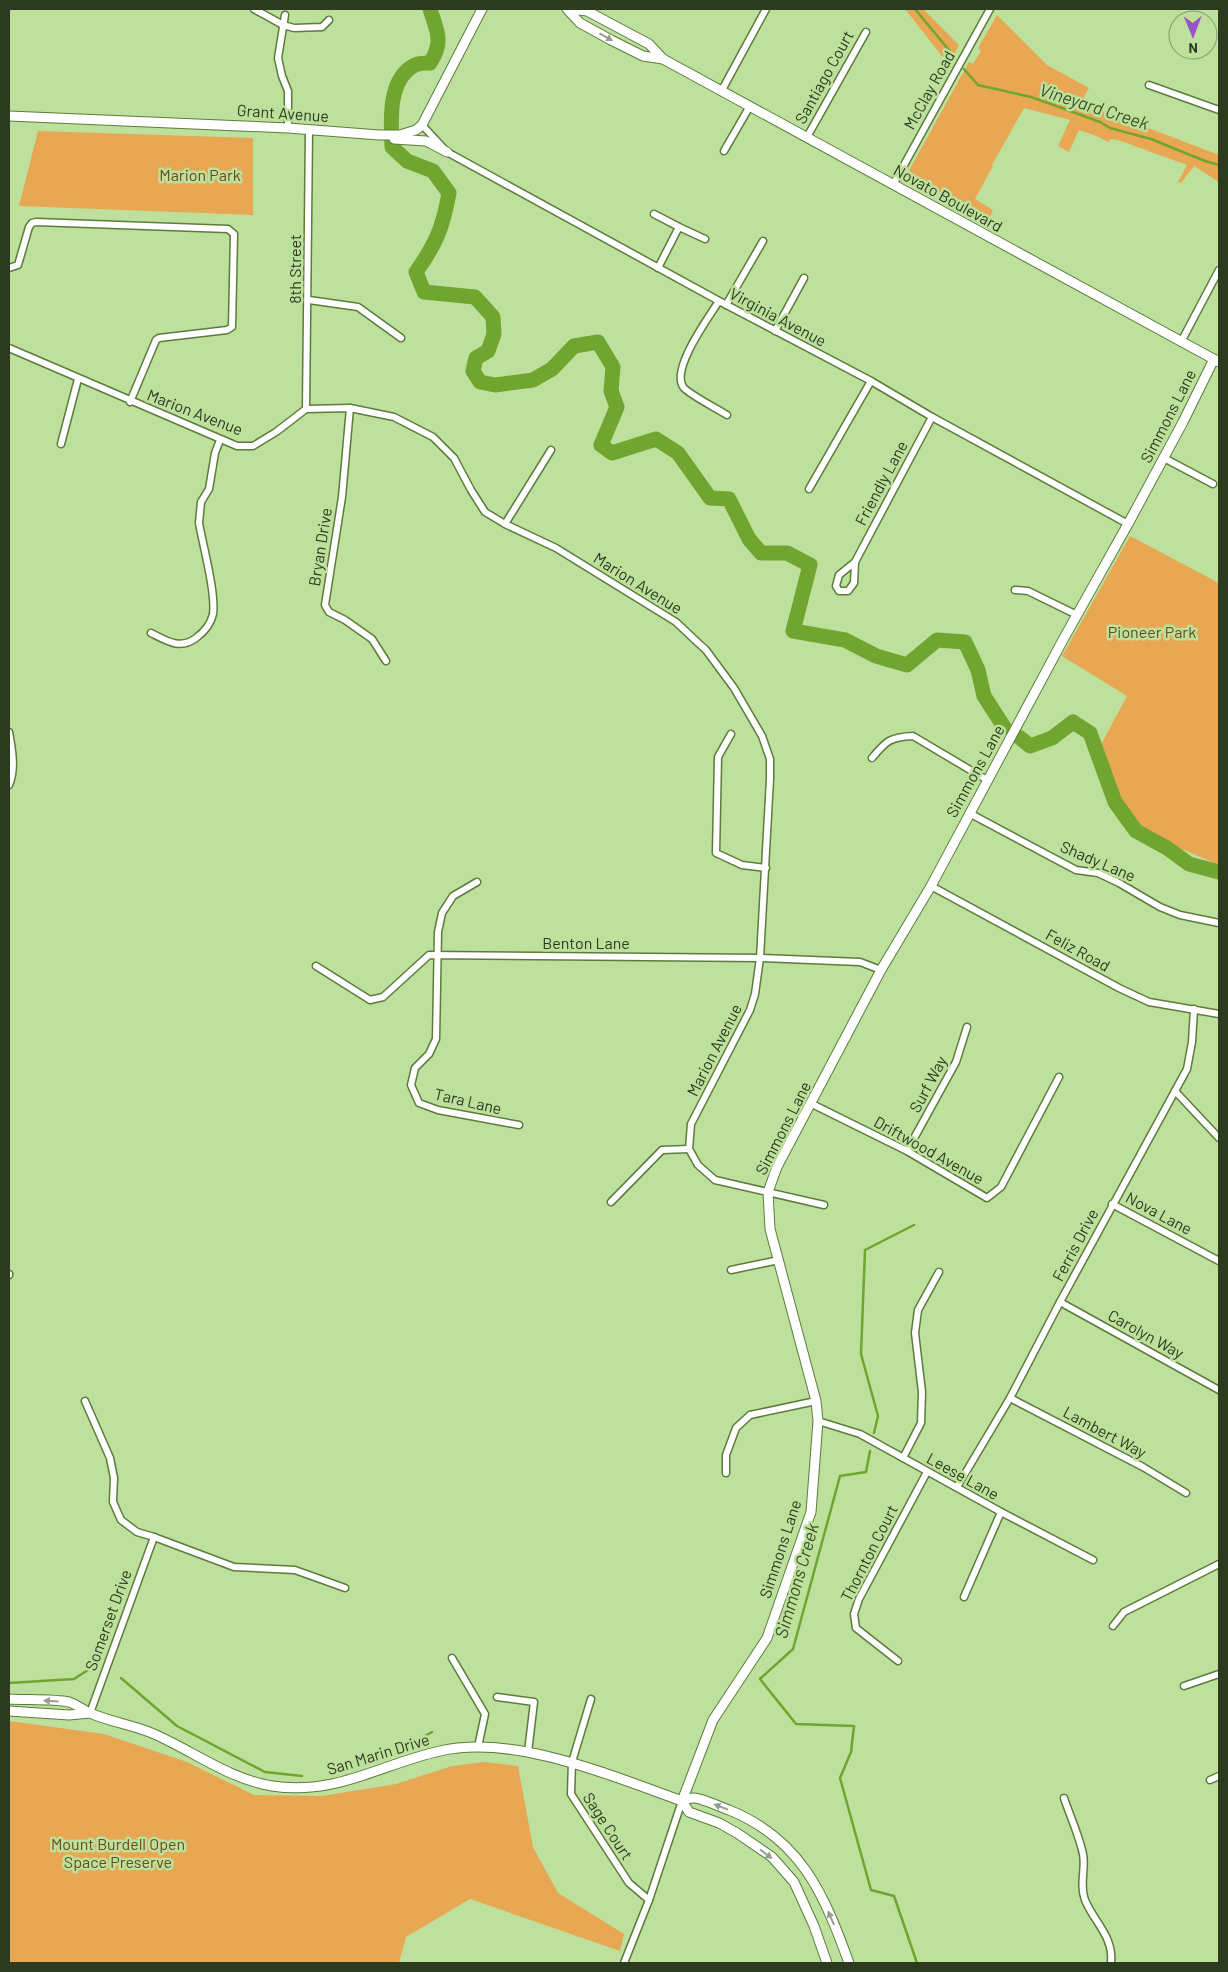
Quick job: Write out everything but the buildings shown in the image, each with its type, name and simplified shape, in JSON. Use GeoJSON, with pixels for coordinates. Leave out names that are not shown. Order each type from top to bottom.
{"type":"FeatureCollection","features":[{"type":"Feature","properties":{"kind":"street"},"geometry":{"type":"LineString","coordinates":[[254,9],[283,25],[294,28],[322,27],[329,20]]}},
{"type":"Feature","properties":{"kind":"street"},"geometry":{"type":"LineString","coordinates":[[397,137],[422,126],[482,9]]}},
{"type":"Feature","properties":{"kind":"street","name":"Novato Boulevard"},"geometry":{"type":"LineString","coordinates":[[568,9],[580,23],[643,56],[662,59],[722,90],[1216,361]]}},
{"type":"Feature","properties":{"kind":"street","name":"Novato Boulevard"},"geometry":{"type":"LineString","coordinates":[[568,9],[587,12],[649,44],[662,59]]}},
{"type":"Feature","properties":{"kind":"street"},"geometry":{"type":"LineString","coordinates":[[722,90],[766,9]]}},
{"type":"Feature","properties":{"kind":"street","name":"McClay Road"},"geometry":{"type":"LineString","coordinates":[[893,185],[990,9]]}},
{"type":"Feature","properties":{"kind":"street"},"geometry":{"type":"LineString","coordinates":[[285,15],[278,58],[288,91],[288,128]]}},
{"type":"Feature","properties":{"kind":"street","name":"Santiago Court"},"geometry":{"type":"LineString","coordinates":[[807,137],[866,32]]}},
{"type":"Feature","properties":{"kind":"street"},"geometry":{"type":"LineString","coordinates":[[1149,85],[1219,110]]}},
{"type":"Feature","properties":{"kind":"street"},"geometry":{"type":"LineString","coordinates":[[724,151],[750,106]]}},
{"type":"Feature","properties":{"kind":"street","name":"Grant Avenue"},"geometry":{"type":"LineString","coordinates":[[9,116],[288,128],[379,135],[426,141],[447,152]]}},
{"type":"Feature","properties":{"kind":"street","name":"Virginia Avenue"},"geometry":{"type":"LineString","coordinates":[[422,126],[447,152],[718,301],[871,381],[932,417],[1128,524]]}},
{"type":"Feature","properties":{"kind":"street","name":"8th Street"},"geometry":{"type":"LineString","coordinates":[[306,408],[309,130]]}},
{"type":"Feature","properties":{"kind":"street"},"geometry":{"type":"LineString","coordinates":[[654,214],[705,239]]}},
{"type":"Feature","properties":{"kind":"street"},"geometry":{"type":"LineString","coordinates":[[9,268],[18,266],[29,227],[32,223],[36,222],[231,230],[234,234],[232,327],[227,330],[159,338],[156,340],[130,402]]}},
{"type":"Feature","properties":{"kind":"street"},"geometry":{"type":"LineString","coordinates":[[658,268],[680,227]]}},
{"type":"Feature","properties":{"kind":"street"},"geometry":{"type":"LineString","coordinates":[[726,305],[762,240]]}},
{"type":"Feature","properties":{"kind":"street"},"geometry":{"type":"LineString","coordinates":[[1181,342],[1219,270]]}},
{"type":"Feature","properties":{"kind":"street"},"geometry":{"type":"LineString","coordinates":[[775,331],[804,278]]}},
{"type":"Feature","properties":{"kind":"street"},"geometry":{"type":"LineString","coordinates":[[308,300],[358,306],[401,338]]}},
{"type":"Feature","properties":{"kind":"street"},"geometry":{"type":"LineString","coordinates":[[718,301],[682,363],[680,375],[684,387],[727,415]]}},
{"type":"Feature","properties":{"kind":"street","name":"Marion Avenue"},"geometry":{"type":"LineString","coordinates":[[9,348],[130,402],[237,446],[253,446],[276,432],[306,408],[350,408],[394,417],[433,437],[454,458],[485,512],[505,524],[556,548],[676,622],[706,650],[734,688],[762,736],[770,758],[766,868],[760,958],[755,994],[750,1010],[691,1124],[689,1149]]}},
{"type":"Feature","properties":{"kind":"street","name":"Simmons Lane"},"geometry":{"type":"LineString","coordinates":[[624,1963],[649,1900],[682,1802],[713,1720],[767,1638],[811,1512],[818,1421],[816,1402],[770,1228],[768,1192],[776,1167],[812,1104],[881,970],[931,886],[1216,361]]}},
{"type":"Feature","properties":{"kind":"street"},"geometry":{"type":"LineString","coordinates":[[61,444],[78,379]]}},
{"type":"Feature","properties":{"kind":"street"},"geometry":{"type":"LineString","coordinates":[[809,489],[871,381]]}},
{"type":"Feature","properties":{"kind":"street","name":"Bryan Drive"},"geometry":{"type":"LineString","coordinates":[[350,408],[342,497],[325,605],[329,612],[372,639],[386,661]]}},
{"type":"Feature","properties":{"kind":"street","name":"Friendly Lane"},"geometry":{"type":"LineString","coordinates":[[854,562],[854,583],[848,591],[839,591],[836,586],[839,575],[854,562],[932,417]]}},
{"type":"Feature","properties":{"kind":"street"},"geometry":{"type":"LineString","coordinates":[[151,633],[171,644],[182,646],[192,642],[201,635],[208,626],[213,614],[213,600],[199,514],[201,502],[209,489],[214,453],[220,440]]}},
{"type":"Feature","properties":{"kind":"street"},"geometry":{"type":"LineString","coordinates":[[505,524],[551,450]]}},
{"type":"Feature","properties":{"kind":"street"},"geometry":{"type":"LineString","coordinates":[[1164,458],[1213,484]]}},
{"type":"Feature","properties":{"kind":"street"},"geometry":{"type":"LineString","coordinates":[[1015,590],[1028,591],[1077,615]]}},
{"type":"Feature","properties":{"kind":"street"},"geometry":{"type":"LineString","coordinates":[[9,732],[13,761],[12,779],[9,785]]}},
{"type":"Feature","properties":{"kind":"street"},"geometry":{"type":"LineString","coordinates":[[730,734],[718,757],[716,853],[742,864],[766,868]]}},
{"type":"Feature","properties":{"kind":"street"},"geometry":{"type":"LineString","coordinates":[[872,758],[887,741],[913,736],[987,780]]}},
{"type":"Feature","properties":{"kind":"street","name":"Shady Lane"},"geometry":{"type":"LineString","coordinates":[[969,813],[1076,870],[1098,873],[1160,907],[1180,915],[1219,923]]}},
{"type":"Feature","properties":{"kind":"street"},"geometry":{"type":"LineString","coordinates":[[438,956],[438,932],[442,913],[453,896],[477,882]]}},
{"type":"Feature","properties":{"kind":"street","name":"Feliz Road"},"geometry":{"type":"LineString","coordinates":[[931,886],[1119,988],[1149,1002],[1219,1014]]}},
{"type":"Feature","properties":{"kind":"street","name":"Benton Lane"},"geometry":{"type":"LineString","coordinates":[[316,966],[370,1000],[383,997],[429,955],[760,958],[860,962],[881,970]]}},
{"type":"Feature","properties":{"kind":"street","name":"Tara Lane"},"geometry":{"type":"LineString","coordinates":[[438,956],[436,1039],[429,1054],[414,1068],[411,1085],[419,1103],[438,1110],[519,1126]]}},
{"type":"Feature","properties":{"kind":"street","name":"Ferris Drive"},"geometry":{"type":"LineString","coordinates":[[956,1487],[1010,1398],[1112,1204],[1187,1069],[1192,1042],[1194,1009]]}},
{"type":"Feature","properties":{"kind":"street","name":"Surf Way"},"geometry":{"type":"LineString","coordinates":[[907,1151],[956,1062],[967,1027]]}},
{"type":"Feature","properties":{"kind":"street","name":"Driftwood Avenue"},"geometry":{"type":"LineString","coordinates":[[812,1104],[907,1151],[987,1198],[1001,1187],[1059,1077]]}},
{"type":"Feature","properties":{"kind":"street"},"geometry":{"type":"LineString","coordinates":[[1175,1091],[1219,1138]]}},
{"type":"Feature","properties":{"kind":"street"},"geometry":{"type":"LineString","coordinates":[[611,1202],[662,1150],[689,1149],[698,1165],[715,1180],[824,1205]]}},
{"type":"Feature","properties":{"kind":"street","name":"Nova Lane"},"geometry":{"type":"LineString","coordinates":[[1112,1204],[1219,1261]]}},
{"type":"Feature","properties":{"kind":"street"},"geometry":{"type":"LineString","coordinates":[[731,1270],[779,1260]]}},
{"type":"Feature","properties":{"kind":"street"},"geometry":{"type":"LineString","coordinates":[[903,1458],[921,1423],[922,1392],[915,1333],[918,1310],[939,1272]]}},
{"type":"Feature","properties":{"kind":"street","name":"Carolyn Way"},"geometry":{"type":"LineString","coordinates":[[1060,1302],[1219,1390]]}},
{"type":"Feature","properties":{"kind":"street","name":"Lambert Way"},"geometry":{"type":"LineString","coordinates":[[1010,1398],[1143,1467],[1186,1493]]}},
{"type":"Feature","properties":{"kind":"street"},"geometry":{"type":"LineString","coordinates":[[85,1401],[110,1458],[114,1478],[113,1502],[121,1520],[137,1532],[234,1567],[295,1570],[345,1588]]}},
{"type":"Feature","properties":{"kind":"street"},"geometry":{"type":"LineString","coordinates":[[726,1473],[726,1455],[736,1428],[750,1415],[816,1402]]}},
{"type":"Feature","properties":{"kind":"street","name":"Leese Lane"},"geometry":{"type":"LineString","coordinates":[[818,1421],[860,1434],[927,1472],[1093,1560]]}},
{"type":"Feature","properties":{"kind":"street","name":"Thornton Court"},"geometry":{"type":"LineString","coordinates":[[898,1661],[856,1628],[854,1614],[859,1599],[927,1472]]}},
{"type":"Feature","properties":{"kind":"street"},"geometry":{"type":"LineString","coordinates":[[964,1597],[1001,1512]]}},
{"type":"Feature","properties":{"kind":"street","name":"Somerset Drive"},"geometry":{"type":"LineString","coordinates":[[90,1713],[154,1537]]}},
{"type":"Feature","properties":{"kind":"street"},"geometry":{"type":"LineString","coordinates":[[1113,1626],[1124,1612],[1219,1564]]}},
{"type":"Feature","properties":{"kind":"street"},"geometry":{"type":"LineString","coordinates":[[452,1658],[485,1714],[478,1747]]}},
{"type":"Feature","properties":{"kind":"street"},"geometry":{"type":"LineString","coordinates":[[1184,1686],[1219,1674]]}},
{"type":"Feature","properties":{"kind":"street"},"geometry":{"type":"LineString","coordinates":[[497,1697],[534,1702],[528,1752]]}},
{"type":"Feature","properties":{"kind":"street","name":"San Marin Drive"},"geometry":{"type":"LineString","coordinates":[[9,1699],[69,1702],[90,1713],[153,1733],[216,1766],[244,1778],[270,1786],[296,1788],[330,1786],[441,1751],[478,1747],[528,1752],[572,1762],[682,1802],[689,1812],[719,1823],[738,1833],[772,1857],[794,1882],[814,1926],[827,1963]]}},
{"type":"Feature","properties":{"kind":"street","name":"Sage Court"},"geometry":{"type":"LineString","coordinates":[[591,1699],[572,1762],[571,1794],[629,1883],[649,1900]]}},
{"type":"Feature","properties":{"kind":"street","name":"San Marin Drive"},"geometry":{"type":"LineString","coordinates":[[9,1711],[69,1715],[90,1713]]}},
{"type":"Feature","properties":{"kind":"street"},"geometry":{"type":"LineString","coordinates":[[1210,1780],[1219,1776]]}},
{"type":"Feature","properties":{"kind":"street","name":"San Marin Drive"},"geometry":{"type":"LineString","coordinates":[[682,1802],[694,1797],[735,1812],[755,1822],[782,1842],[817,1885],[849,1963]]}},
{"type":"Feature","properties":{"kind":"street"},"geometry":{"type":"LineString","coordinates":[[1064,1798],[1083,1854],[1082,1886],[1085,1900],[1107,1936],[1110,1946],[1111,1963]]}},
{"type":"Feature","properties":{"kind":"green space"},"geometry":{"type":"Polygon","coordinates":[[[905,9],[923,9],[959,45],[949,65],[905,9]]]}},
{"type":"Feature","properties":{"kind":"green space"},"geometry":{"type":"Polygon","coordinates":[[[997,15],[1047,65],[1089,88],[1084,97],[1092,109],[1104,111],[1219,155],[1219,182],[1194,166],[1181,183],[1178,182],[1187,165],[1118,140],[1111,139],[1108,142],[1079,130],[1069,152],[1058,146],[1070,120],[1024,108],[975,199],[993,210],[989,219],[907,174],[969,62],[973,64],[981,51],[978,48],[997,15]]]}},
{"type":"Feature","properties":{"kind":"green space","name":"Marion Park"},"geometry":{"type":"Polygon","coordinates":[[[38,131],[253,138],[253,215],[19,206],[38,131]]]}},
{"type":"Feature","properties":{"kind":"green space","name":"Pioneer Park"},"geometry":{"type":"Polygon","coordinates":[[[1130,536],[1219,583],[1219,865],[1184,850],[1153,844],[1130,825],[1118,792],[1101,778],[1096,754],[1127,696],[1062,656],[1130,536]]]}},
{"type":"Feature","properties":{"kind":"green space","name":"Mount Burdell Open Space Preserve"},"geometry":{"type":"Polygon","coordinates":[[[9,1721],[104,1734],[187,1762],[254,1795],[322,1796],[396,1784],[452,1766],[485,1762],[518,1766],[533,1847],[558,1893],[624,1934],[620,1951],[470,1899],[406,1937],[399,1963],[9,1963],[9,1721]]]}},
{"type":"Feature","properties":{"kind":"waterway"},"geometry":{"type":"LineString","coordinates":[[430,9],[438,36],[437,49],[430,63],[415,65],[399,80],[391,114],[392,147],[407,161],[433,171],[449,193],[438,235],[416,272],[424,292],[475,297],[493,317],[494,334],[488,351],[476,358],[473,371],[480,382],[495,385],[533,380],[552,369],[574,346],[598,342],[613,367],[611,391],[617,407],[601,445],[612,453],[656,439],[678,453],[710,498],[729,499],[749,539],[761,553],[787,553],[810,565],[793,631],[845,640],[876,656],[907,665],[937,640],[965,642],[978,670],[984,696],[1004,727]]}},
{"type":"Feature","properties":{"kind":"waterway","name":"Vineyard Creek"},"geometry":{"type":"LineString","coordinates":[[915,9],[953,55]]}},
{"type":"Feature","properties":{"kind":"waterway","name":"Vineyard Creek"},"geometry":{"type":"LineString","coordinates":[[964,69],[978,85],[1031,97],[1100,122],[1110,128],[1151,139],[1219,165]]}},
{"type":"Feature","properties":{"kind":"waterway"},"geometry":{"type":"LineString","coordinates":[[1019,737],[1030,746],[1052,738],[1073,722],[1090,733],[1115,802],[1136,831],[1167,848],[1189,864],[1219,872]]}},
{"type":"Feature","properties":{"kind":"waterway","name":"Simmons Creek"},"geometry":{"type":"LineString","coordinates":[[874,1433],[878,1416],[861,1354],[865,1250],[914,1225]]}},
{"type":"Feature","properties":{"kind":"waterway","name":"Simmons Creek"},"geometry":{"type":"LineString","coordinates":[[870,1451],[866,1472],[840,1476],[793,1649],[760,1679],[796,1724],[854,1726],[851,1752],[840,1778],[871,1890],[894,1896],[917,1963]]}},
{"type":"Feature","properties":{"kind":"waterway"},"geometry":{"type":"LineString","coordinates":[[9,1683],[74,1679],[88,1670]]}},
{"type":"Feature","properties":{"kind":"waterway"},"geometry":{"type":"LineString","coordinates":[[121,1678],[177,1726],[265,1772],[302,1776]]}},
{"type":"Feature","properties":{"kind":"waterway"},"geometry":{"type":"LineString","coordinates":[[412,1743],[432,1732]]}}]}
